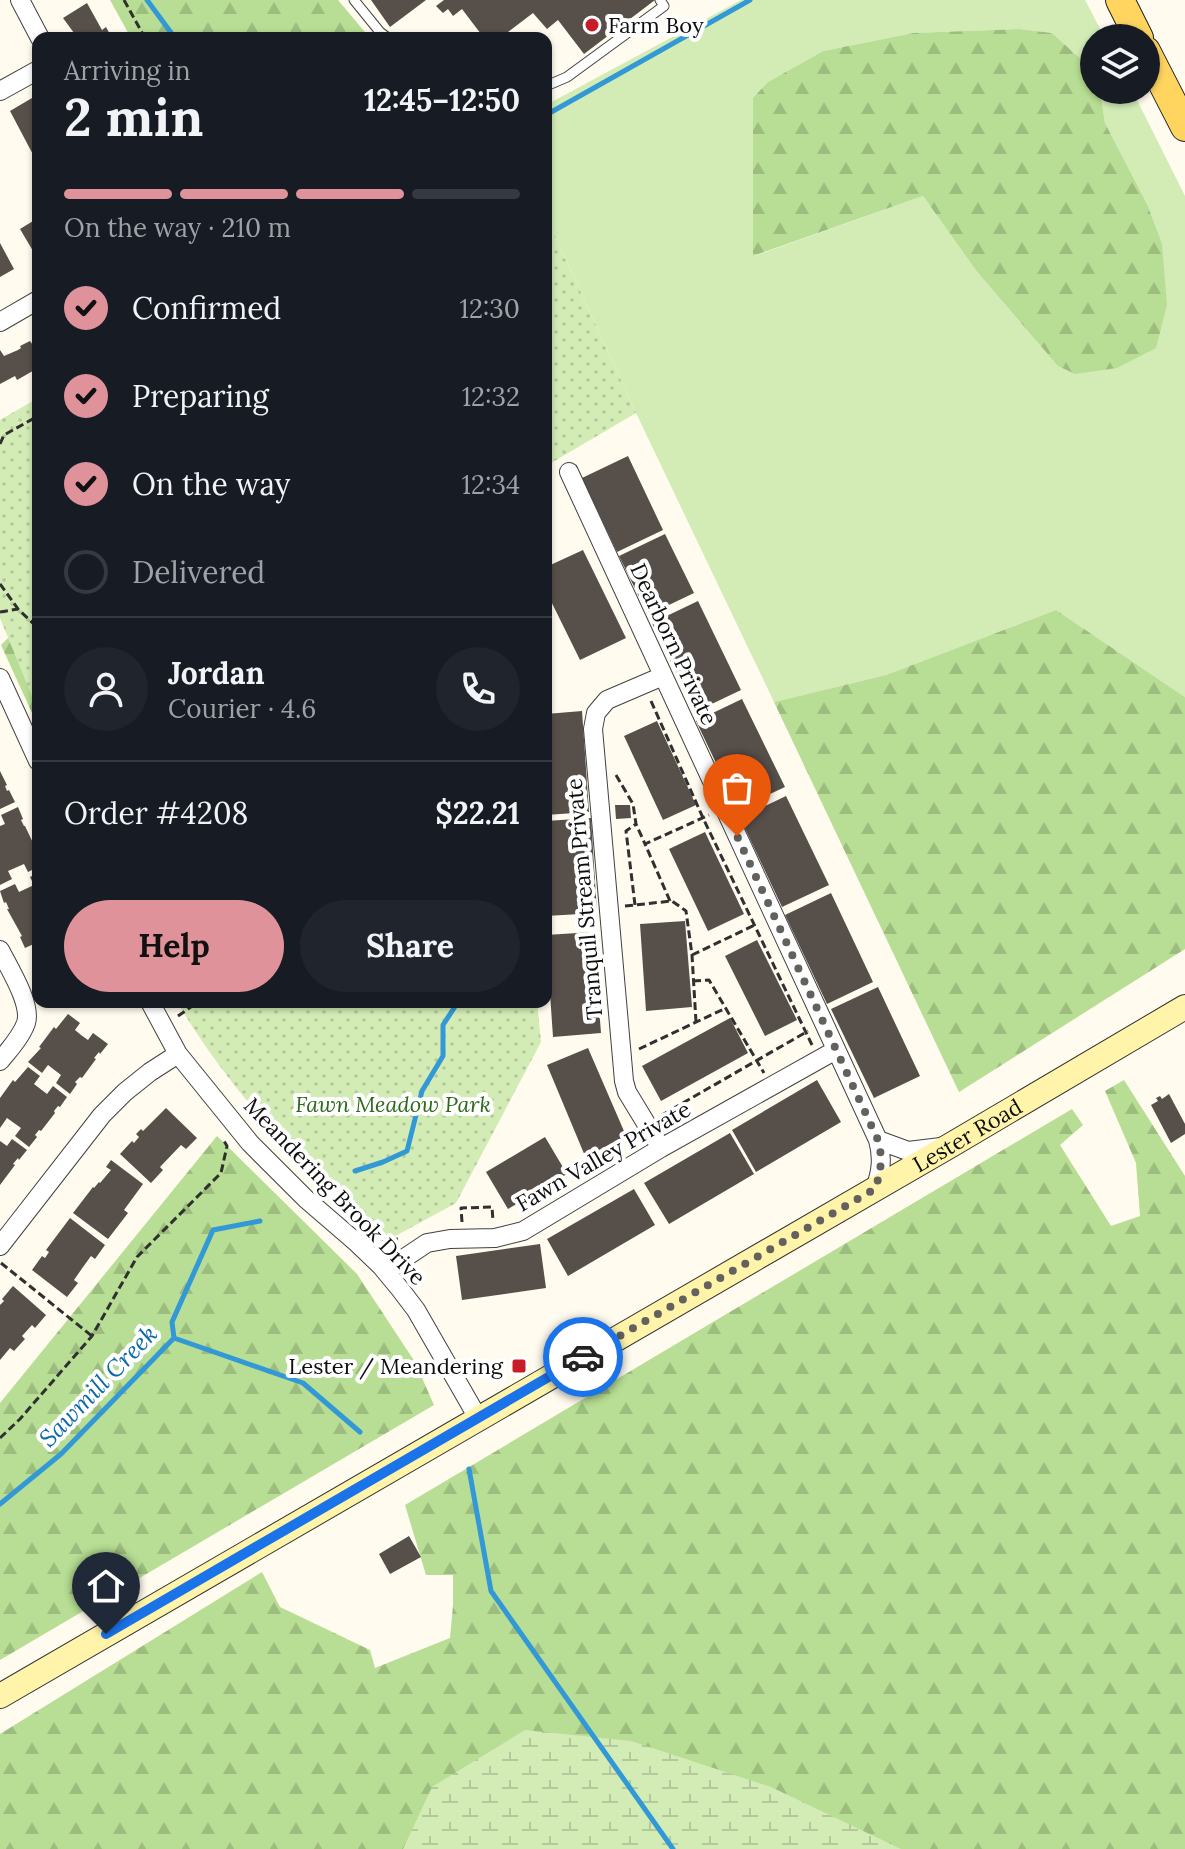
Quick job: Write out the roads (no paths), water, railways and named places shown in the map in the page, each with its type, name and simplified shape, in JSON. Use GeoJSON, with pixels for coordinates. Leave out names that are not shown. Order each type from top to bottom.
{"type":"FeatureCollection","features":[{"type":"Feature","properties":{"kind":"main road"},"geometry":{"type":"LineString","coordinates":[[1120,0],[1132,24]]}},
{"type":"Feature","properties":{"kind":"main road"},"geometry":{"type":"LineString","coordinates":[[1160,78],[1185,127]]}},
{"type":"Feature","properties":{"kind":"main road","name":"Lester Road"},"geometry":{"type":"LineString","coordinates":[[0,1696],[1185,1007]]}},
{"type":"Feature","properties":{"kind":"street"},"geometry":{"type":"LineString","coordinates":[[20,0],[37,32]]}},
{"type":"Feature","properties":{"kind":"street"},"geometry":{"type":"LineString","coordinates":[[0,91],[32,73]]}},
{"type":"Feature","properties":{"kind":"street"},"geometry":{"type":"LineString","coordinates":[[0,322],[32,303]]}},
{"type":"Feature","properties":{"kind":"street","name":"Dearborn Private"},"geometry":{"type":"LineString","coordinates":[[569,472],[823,1023],[828,1055],[878,1140],[882,1162],[875,1189]]}},
{"type":"Feature","properties":{"kind":"street","name":"Tranquil Stream Private"},"geometry":{"type":"LineString","coordinates":[[661,1148],[627,1092],[593,729],[596,713],[607,700],[663,676]]}},
{"type":"Feature","properties":{"kind":"street"},"geometry":{"type":"LineString","coordinates":[[0,678],[32,748]]}},
{"type":"Feature","properties":{"kind":"street"},"geometry":{"type":"LineString","coordinates":[[0,950],[24,1001],[27,1016],[20,1035],[0,1061]]}},
{"type":"Feature","properties":{"kind":"street","name":"Meandering Brook Drive"},"geometry":{"type":"LineString","coordinates":[[153,1008],[178,1054],[250,1143],[385,1271],[416,1310],[478,1418]]}},
{"type":"Feature","properties":{"kind":"street"},"geometry":{"type":"LineString","coordinates":[[0,1246],[102,1115],[125,1092],[178,1054]]}},
{"type":"Feature","properties":{"kind":"street","name":"Fawn Valley Private"},"geometry":{"type":"LineString","coordinates":[[385,1271],[427,1243],[495,1238],[523,1231],[661,1148],[828,1055]]}},
{"type":"Feature","properties":{"kind":"street"},"geometry":{"type":"LineString","coordinates":[[878,1140],[908,1151],[951,1145]]}},
{"type":"Feature","properties":{"kind":"lane"},"geometry":{"type":"LineString","coordinates":[[354,0],[380,32]]}},
{"type":"Feature","properties":{"kind":"lane"},"geometry":{"type":"LineString","coordinates":[[552,83],[567,77],[664,6],[660,0]]}},
{"type":"Feature","properties":{"kind":"waterway","name":"Sawmill Creek"},"geometry":{"type":"LineString","coordinates":[[147,0],[171,32]]}},
{"type":"Feature","properties":{"kind":"waterway"},"geometry":{"type":"LineString","coordinates":[[552,112],[750,0]]}},
{"type":"Feature","properties":{"kind":"waterway","name":"Sawmill Creek"},"geometry":{"type":"LineString","coordinates":[[355,1171],[407,1151],[422,1091],[443,1056],[443,1025],[454,1008]]}},
{"type":"Feature","properties":{"kind":"waterway","name":"Sawmill Creek"},"geometry":{"type":"LineString","coordinates":[[0,1504],[61,1454],[174,1338],[172,1322],[213,1230],[260,1221]]}},
{"type":"Feature","properties":{"kind":"waterway"},"geometry":{"type":"LineString","coordinates":[[174,1338],[303,1383],[360,1432]]}},
{"type":"Feature","properties":{"kind":"waterway"},"geometry":{"type":"LineString","coordinates":[[469,1469],[491,1591],[673,1849]]}},
{"type":"Feature","properties":{"kind":"place","name":"Farm Boy"},"geometry":{"type":"Point","coordinates":[592,25]}},
{"type":"Feature","properties":{"kind":"place","name":"Lester / Meandering"},"geometry":{"type":"Point","coordinates":[519,1366]}},
{"type":"Feature","properties":{"kind":"park label","name":"Fawn Meadow Park"},"geometry":{"type":"Point","coordinates":[393,1104]}}]}
